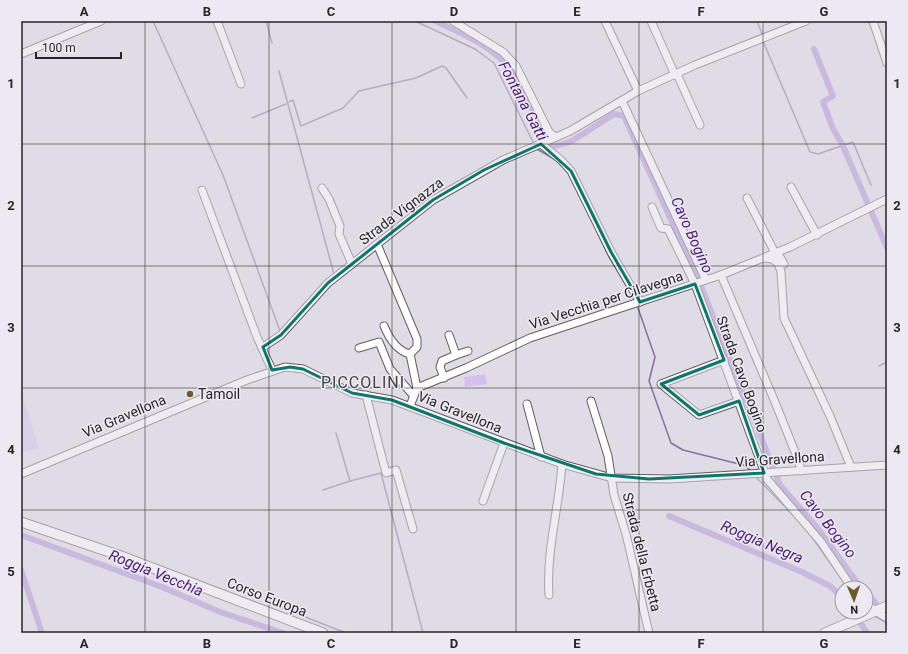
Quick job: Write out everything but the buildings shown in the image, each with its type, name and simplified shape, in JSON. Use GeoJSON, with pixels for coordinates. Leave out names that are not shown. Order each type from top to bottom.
{"type":"FeatureCollection","features":[{"type":"Feature","properties":{"kind":"main road","name":"Corso Europa"},"geometry":{"type":"LineString","coordinates":[[21,522],[121,556],[323,633]]}},
{"type":"Feature","properties":{"kind":"main road"},"geometry":{"type":"LineString","coordinates":[[825,633],[887,606]]}},
{"type":"Feature","properties":{"kind":"street"},"geometry":{"type":"LineString","coordinates":[[21,54],[101,21]]}},
{"type":"Feature","properties":{"kind":"street"},"geometry":{"type":"LineString","coordinates":[[217,21],[241,84]]}},
{"type":"Feature","properties":{"kind":"street"},"geometry":{"type":"LineString","coordinates":[[453,21],[503,52],[516,66],[549,132],[543,148],[561,160],[571,171],[611,252],[640,302]]}},
{"type":"Feature","properties":{"kind":"street"},"geometry":{"type":"LineString","coordinates":[[605,21],[638,91]]}},
{"type":"Feature","properties":{"kind":"street"},"geometry":{"type":"LineString","coordinates":[[651,21],[700,125]]}},
{"type":"Feature","properties":{"kind":"street","name":"Strada Vignazza"},"geometry":{"type":"LineString","coordinates":[[263,347],[282,335],[328,283],[433,200],[484,170],[570,131],[638,91],[806,21]]}},
{"type":"Feature","properties":{"kind":"street"},"geometry":{"type":"LineString","coordinates":[[873,21],[887,63]]}},
{"type":"Feature","properties":{"kind":"street"},"geometry":{"type":"LineString","coordinates":[[622,101],[706,281]]}},
{"type":"Feature","properties":{"kind":"street"},"geometry":{"type":"LineString","coordinates":[[792,187],[816,235]]}},
{"type":"Feature","properties":{"kind":"street"},"geometry":{"type":"LineString","coordinates":[[322,188],[329,199],[340,226],[339,234],[352,264]]}},
{"type":"Feature","properties":{"kind":"street"},"geometry":{"type":"LineString","coordinates":[[202,190],[257,337],[263,347],[272,370]]}},
{"type":"Feature","properties":{"kind":"street"},"geometry":{"type":"LineString","coordinates":[[747,198],[775,253],[780,257],[784,264]]}},
{"type":"Feature","properties":{"kind":"street","name":"Via Vecchia per Cilavegna"},"geometry":{"type":"LineString","coordinates":[[417,388],[444,378],[530,338],[706,281],[765,258],[816,235],[887,199]]}},
{"type":"Feature","properties":{"kind":"street","name":"Strada Cavo Bogino"},"geometry":{"type":"LineString","coordinates":[[652,207],[661,228],[668,229],[695,284],[767,473],[767,479],[821,542],[847,580]]}},
{"type":"Feature","properties":{"kind":"street"},"geometry":{"type":"LineString","coordinates":[[377,244],[417,339],[417,347],[410,354]]}},
{"type":"Feature","properties":{"kind":"street"},"geometry":{"type":"LineString","coordinates":[[781,272],[790,247]]}},
{"type":"Feature","properties":{"kind":"street"},"geometry":{"type":"LineString","coordinates":[[765,258],[772,259],[778,263],[781,272],[784,318],[830,416],[851,467]]}},
{"type":"Feature","properties":{"kind":"street"},"geometry":{"type":"LineString","coordinates":[[721,275],[775,402],[799,462],[801,471]]}},
{"type":"Feature","properties":{"kind":"street"},"geometry":{"type":"LineString","coordinates":[[384,326],[396,346],[402,352],[410,354]]}},
{"type":"Feature","properties":{"kind":"street"},"geometry":{"type":"LineString","coordinates":[[449,335],[456,355]]}},
{"type":"Feature","properties":{"kind":"street"},"geometry":{"type":"LineString","coordinates":[[359,348],[379,342],[390,369],[413,395]]}},
{"type":"Feature","properties":{"kind":"street"},"geometry":{"type":"LineString","coordinates":[[444,378],[440,367],[442,361],[468,351]]}},
{"type":"Feature","properties":{"kind":"street"},"geometry":{"type":"LineString","coordinates":[[410,354],[417,388],[410,406]]}},
{"type":"Feature","properties":{"kind":"street"},"geometry":{"type":"LineString","coordinates":[[724,360],[661,384],[699,415],[739,401]]}},
{"type":"Feature","properties":{"kind":"street","name":"Via Gravellona"},"geometry":{"type":"LineString","coordinates":[[21,474],[272,370],[290,366],[303,369],[352,392],[392,400],[541,457],[612,478],[649,479],[777,473],[887,465]]}},
{"type":"Feature","properties":{"kind":"street"},"geometry":{"type":"LineString","coordinates":[[366,395],[386,473],[396,470],[413,529]]}},
{"type":"Feature","properties":{"kind":"street","name":"Strada della Erbetta"},"geometry":{"type":"LineString","coordinates":[[591,400],[608,456],[614,495],[626,534],[649,633]]}},
{"type":"Feature","properties":{"kind":"street"},"geometry":{"type":"LineString","coordinates":[[527,404],[541,457]]}},
{"type":"Feature","properties":{"kind":"street"},"geometry":{"type":"LineString","coordinates":[[483,501],[504,443]]}},
{"type":"Feature","properties":{"kind":"street"},"geometry":{"type":"LineString","coordinates":[[549,595],[547,573],[560,495],[562,464]]}},
{"type":"Feature","properties":{"kind":"street"},"geometry":{"type":"LineString","coordinates":[[875,611],[887,618]]}},
{"type":"Feature","properties":{"kind":"highlighted area"},"geometry":{"type":"Polygon","coordinates":[[[541,144],[571,171],[611,252],[640,302],[695,284],[724,360],[661,384],[699,415],[739,401],[764,473],[649,479],[596,474],[504,443],[392,400],[352,393],[303,369],[290,367],[272,370],[263,347],[281,335],[328,283],[433,200],[484,170],[541,144]]]}},
{"type":"Feature","properties":{"kind":"shaded area"},"geometry":{"type":"Polygon","coordinates":[[[485,374],[487,384],[465,387],[464,377],[485,374]]]}},
{"type":"Feature","properties":{"kind":"shaded area"},"geometry":{"type":"Polygon","coordinates":[[[21,391],[39,448],[21,453],[21,391]]]}},
{"type":"Feature","properties":{"kind":"waterway"},"geometry":{"type":"LineString","coordinates":[[153,21],[223,175],[280,331]]}},
{"type":"Feature","properties":{"kind":"waterway"},"geometry":{"type":"LineString","coordinates":[[266,21],[272,43]]}},
{"type":"Feature","properties":{"kind":"waterway","name":"Fontana Gatti"},"geometry":{"type":"LineString","coordinates":[[415,21],[475,49],[494,63],[534,144]]}},
{"type":"Feature","properties":{"kind":"waterway","name":"Cavo Bogino"},"geometry":{"type":"LineString","coordinates":[[435,21],[477,42],[497,55],[505,63],[513,72],[550,144],[553,147],[572,141],[614,114],[624,116],[701,286],[780,485],[819,530],[855,580]]}},
{"type":"Feature","properties":{"kind":"waterway"},"geometry":{"type":"LineString","coordinates":[[757,21],[762,34]]}},
{"type":"Feature","properties":{"kind":"waterway"},"geometry":{"type":"LineString","coordinates":[[763,41],[810,152],[818,154],[853,142],[871,185]]}},
{"type":"Feature","properties":{"kind":"waterway"},"geometry":{"type":"LineString","coordinates":[[814,49],[833,96],[823,102],[833,129],[842,144]]}},
{"type":"Feature","properties":{"kind":"waterway"},"geometry":{"type":"LineString","coordinates":[[289,102],[293,100],[301,126],[343,108],[359,91],[416,78],[442,66],[446,68],[467,98]]}},
{"type":"Feature","properties":{"kind":"waterway"},"geometry":{"type":"LineString","coordinates":[[279,71],[334,274]]}},
{"type":"Feature","properties":{"kind":"waterway"},"geometry":{"type":"LineString","coordinates":[[252,118],[286,104]]}},
{"type":"Feature","properties":{"kind":"waterway"},"geometry":{"type":"LineString","coordinates":[[843,146],[887,248]]}},
{"type":"Feature","properties":{"kind":"waterway","name":"Fontana Gatti"},"geometry":{"type":"LineString","coordinates":[[537,149],[556,160]]}},
{"type":"Feature","properties":{"kind":"waterway","name":"Fontana Gatti"},"geometry":{"type":"LineString","coordinates":[[598,234],[609,257],[635,300]]}},
{"type":"Feature","properties":{"kind":"waterway","name":"Fontana Gatti"},"geometry":{"type":"LineString","coordinates":[[638,308],[655,357],[649,381],[671,443],[683,450],[743,465],[752,471]]}},
{"type":"Feature","properties":{"kind":"waterway"},"geometry":{"type":"LineString","coordinates":[[879,366],[887,362]]}},
{"type":"Feature","properties":{"kind":"waterway"},"geometry":{"type":"LineString","coordinates":[[336,433],[350,481],[381,473],[423,633]]}},
{"type":"Feature","properties":{"kind":"waterway","name":"Fontana Gatti"},"geometry":{"type":"LineString","coordinates":[[755,476],[800,522]]}},
{"type":"Feature","properties":{"kind":"waterway"},"geometry":{"type":"LineString","coordinates":[[323,490],[350,481]]}},
{"type":"Feature","properties":{"kind":"waterway","name":"Roggia Negra"},"geometry":{"type":"LineString","coordinates":[[669,516],[802,572],[830,586],[834,590]]}},
{"type":"Feature","properties":{"kind":"waterway","name":"Fontana Gatti"},"geometry":{"type":"LineString","coordinates":[[809,533],[842,580]]}},
{"type":"Feature","properties":{"kind":"waterway","name":"Roggia Vecchia"},"geometry":{"type":"LineString","coordinates":[[21,535],[162,587],[220,612],[283,633]]}},
{"type":"Feature","properties":{"kind":"waterway"},"geometry":{"type":"LineString","coordinates":[[21,570],[42,633]]}},
{"type":"Feature","properties":{"kind":"waterway"},"geometry":{"type":"LineString","coordinates":[[280,607],[346,633]]}},
{"type":"Feature","properties":{"kind":"waterway","name":"Fontana Gatti"},"geometry":{"type":"LineString","coordinates":[[875,616],[887,623]]}},
{"type":"Feature","properties":{"kind":"waterway","name":"Roggia Negra"},"geometry":{"type":"LineString","coordinates":[[858,620],[867,633]]}},
{"type":"Feature","properties":{"kind":"place","name":"Tamoil"},"geometry":{"type":"Point","coordinates":[190,394]}},
{"type":"Feature","properties":{"kind":"district","name":"PICCOLINI"},"geometry":{"type":"Point","coordinates":[363,382]}}]}
